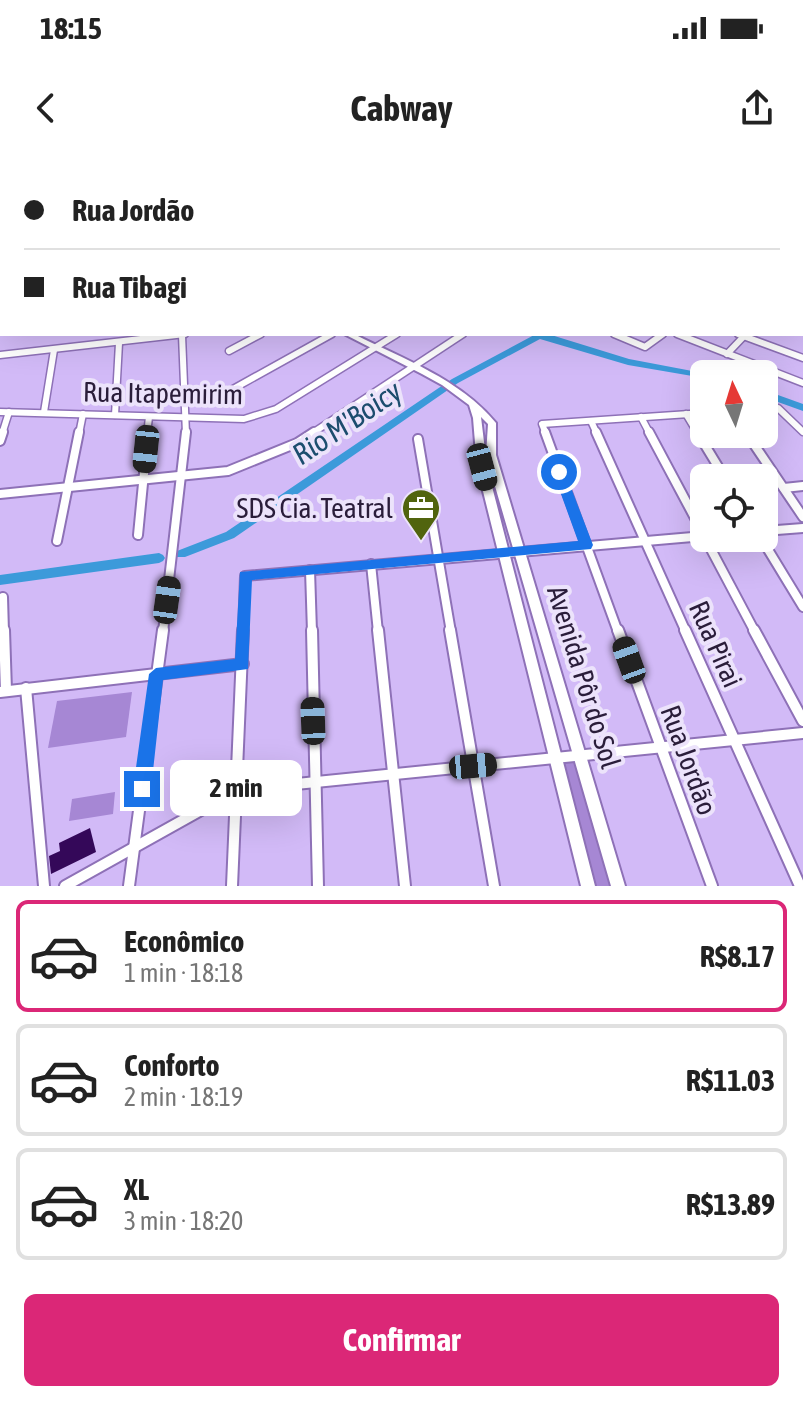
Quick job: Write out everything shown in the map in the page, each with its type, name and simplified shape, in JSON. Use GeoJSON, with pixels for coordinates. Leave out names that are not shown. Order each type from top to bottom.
{"type":"FeatureCollection","features":[{"type":"Feature","properties":{"kind":"street"},"geometry":{"type":"LineString","coordinates":[[0,355],[176,336]]}},
{"type":"Feature","properties":{"kind":"street"},"geometry":{"type":"LineString","coordinates":[[129,886],[183,477],[187,419],[184,336]]}},
{"type":"Feature","properties":{"kind":"street"},"geometry":{"type":"LineString","coordinates":[[229,351],[257,336]]}},
{"type":"Feature","properties":{"kind":"street"},"geometry":{"type":"LineString","coordinates":[[233,389],[328,336]]}},
{"type":"Feature","properties":{"kind":"street"},"geometry":{"type":"LineString","coordinates":[[352,336],[453,390],[466,399],[485,424]]}},
{"type":"Feature","properties":{"kind":"street","name":"Rua Itapemirim"},"geometry":{"type":"LineString","coordinates":[[4,412],[226,421],[262,415],[394,336]]}},
{"type":"Feature","properties":{"kind":"street"},"geometry":{"type":"LineString","coordinates":[[0,494],[219,473],[297,443],[460,336]]}},
{"type":"Feature","properties":{"kind":"street"},"geometry":{"type":"LineString","coordinates":[[619,336],[645,347],[660,336]]}},
{"type":"Feature","properties":{"kind":"street"},"geometry":{"type":"LineString","coordinates":[[682,336],[803,383]]}},
{"type":"Feature","properties":{"kind":"street"},"geometry":{"type":"LineString","coordinates":[[727,354],[742,336]]}},
{"type":"Feature","properties":{"kind":"street"},"geometry":{"type":"LineString","coordinates":[[746,336],[803,358]]}},
{"type":"Feature","properties":{"kind":"street"},"geometry":{"type":"LineString","coordinates":[[115,415],[119,343]]}},
{"type":"Feature","properties":{"kind":"street"},"geometry":{"type":"LineString","coordinates":[[44,412],[54,350]]}},
{"type":"Feature","properties":{"kind":"street"},"geometry":{"type":"LineString","coordinates":[[778,408],[803,432]]}},
{"type":"Feature","properties":{"kind":"street"},"geometry":{"type":"LineString","coordinates":[[0,441],[4,412]]}},
{"type":"Feature","properties":{"kind":"street"},"geometry":{"type":"LineString","coordinates":[[57,541],[83,414]]}},
{"type":"Feature","properties":{"kind":"street"},"geometry":{"type":"LineString","coordinates":[[686,414],[716,464]]}},
{"type":"Feature","properties":{"kind":"street"},"geometry":{"type":"LineString","coordinates":[[591,421],[690,414]]}},
{"type":"Feature","properties":{"kind":"street"},"geometry":{"type":"LineString","coordinates":[[138,535],[149,417]]}},
{"type":"Feature","properties":{"kind":"street"},"geometry":{"type":"LineString","coordinates":[[641,417],[690,510]]}},
{"type":"Feature","properties":{"kind":"street","name":"Rua Jordão"},"geometry":{"type":"LineString","coordinates":[[591,421],[542,424],[712,886]]}},
{"type":"Feature","properties":{"kind":"street","name":"Rua Pirai"},"geometry":{"type":"LineString","coordinates":[[591,421],[800,886]]}},
{"type":"Feature","properties":{"kind":"street","name":"Avenida Pôr do Sol"},"geometry":{"type":"LineString","coordinates":[[485,424],[476,442],[588,886]]}},
{"type":"Feature","properties":{"kind":"street","name":"Avenida Pôr do Sol"},"geometry":{"type":"LineString","coordinates":[[485,424],[618,886]]}},
{"type":"Feature","properties":{"kind":"street"},"geometry":{"type":"LineString","coordinates":[[418,439],[494,886]]}},
{"type":"Feature","properties":{"kind":"street"},"geometry":{"type":"LineString","coordinates":[[476,442],[490,443]]}},
{"type":"Feature","properties":{"kind":"street"},"geometry":{"type":"LineString","coordinates":[[757,448],[803,517]]}},
{"type":"Feature","properties":{"kind":"street"},"geometry":{"type":"LineString","coordinates":[[784,488],[803,486]]}},
{"type":"Feature","properties":{"kind":"street"},"geometry":{"type":"LineString","coordinates":[[778,530],[803,528]]}},
{"type":"Feature","properties":{"kind":"street"},"geometry":{"type":"LineString","coordinates":[[232,886],[245,576],[690,537]]}},
{"type":"Feature","properties":{"kind":"street"},"geometry":{"type":"LineString","coordinates":[[713,552],[803,721]]}},
{"type":"Feature","properties":{"kind":"street"},"geometry":{"type":"LineString","coordinates":[[770,552],[803,607]]}},
{"type":"Feature","properties":{"kind":"street"},"geometry":{"type":"LineString","coordinates":[[371,564],[405,886]]}},
{"type":"Feature","properties":{"kind":"street"},"geometry":{"type":"LineString","coordinates":[[310,570],[318,886]]}},
{"type":"Feature","properties":{"kind":"street"},"geometry":{"type":"LineString","coordinates":[[3,597],[3,691],[243,664]]}},
{"type":"Feature","properties":{"kind":"street"},"geometry":{"type":"LineString","coordinates":[[26,688],[44,886]]}},
{"type":"Feature","properties":{"kind":"street"},"geometry":{"type":"LineString","coordinates":[[65,886],[237,790],[803,733]]}},
{"type":"Feature","properties":{"kind":"shaded area"},"geometry":{"type":"Polygon","coordinates":[[[132,692],[126,737],[48,748],[57,701],[132,692]]]}},
{"type":"Feature","properties":{"kind":"shaded area"},"geometry":{"type":"Polygon","coordinates":[[[574,760],[585,784],[615,886],[592,886],[561,765],[574,760]]]}},
{"type":"Feature","properties":{"kind":"shaded area"},"geometry":{"type":"Polygon","coordinates":[[[115,792],[113,814],[69,821],[72,799],[115,792]]]}},
{"type":"Feature","properties":{"kind":"building"},"geometry":{"type":"Polygon","coordinates":[[[90,828],[96,852],[51,874],[49,856],[60,851],[59,843],[90,828]]]}},
{"type":"Feature","properties":{"kind":"waterway","name":"Rio M'Boicy"},"geometry":{"type":"LineString","coordinates":[[181,554],[230,535],[455,381],[539,336]]}},
{"type":"Feature","properties":{"kind":"waterway"},"geometry":{"type":"LineString","coordinates":[[540,336],[628,362],[690,373]]}},
{"type":"Feature","properties":{"kind":"waterway"},"geometry":{"type":"LineString","coordinates":[[778,398],[803,408]]}},
{"type":"Feature","properties":{"kind":"waterway","name":"Rio M'Boicy"},"geometry":{"type":"LineString","coordinates":[[0,580],[159,558]]}},
{"type":"Feature","properties":{"kind":"place","name":"SDS Cia. Teatral"},"geometry":{"type":"Point","coordinates":[421,542]}},
{"type":"Feature","properties":{"kind":"route"},"geometry":{"type":"LineString","coordinates":[[142,789],[156,674],[243,664],[245,576],[586,545],[559,472]]}}]}
